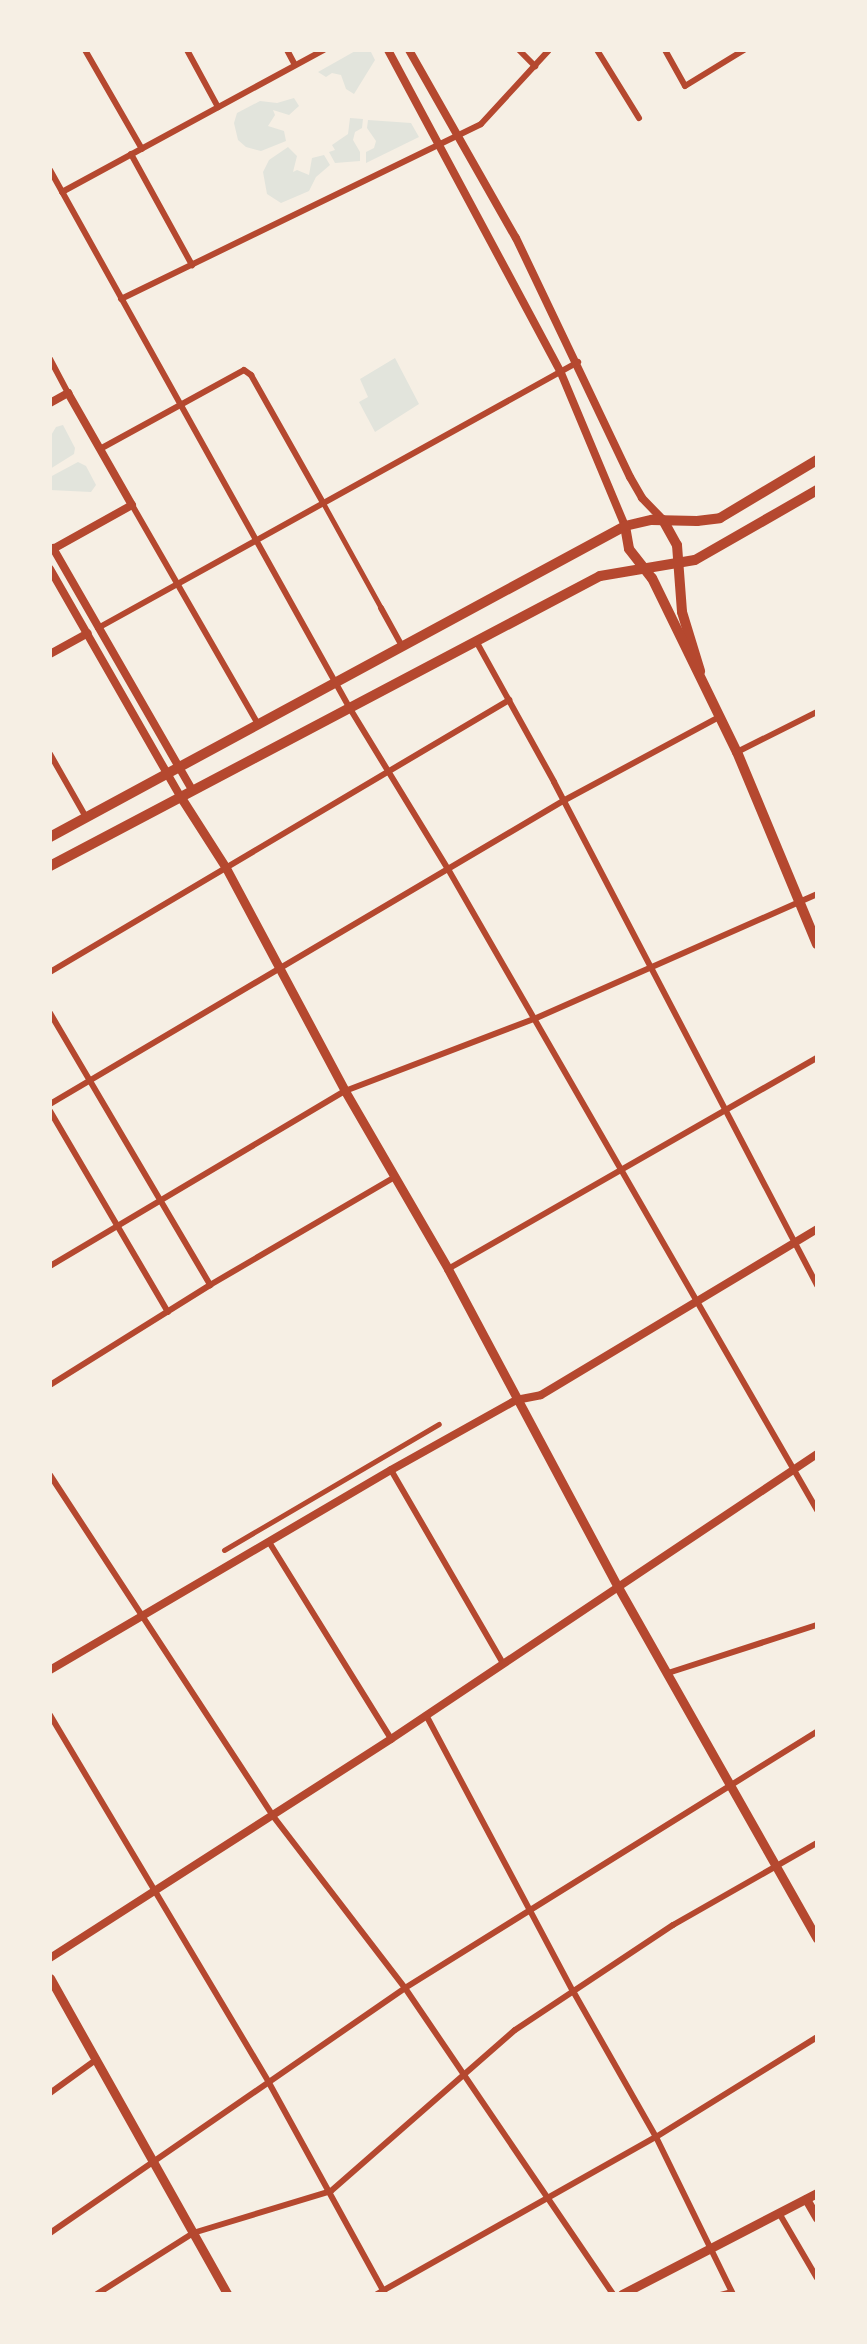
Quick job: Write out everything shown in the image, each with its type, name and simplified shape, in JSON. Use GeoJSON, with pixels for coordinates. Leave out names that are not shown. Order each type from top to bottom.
{"type":"FeatureCollection","features":[{"type":"Feature","properties":{"kind":"main road"},"geometry":{"type":"LineString","coordinates":[[50,837],[625,526],[663,520],[697,521],[731,513],[817,460]]}},
{"type":"Feature","properties":{"kind":"main road"},"geometry":{"type":"LineString","coordinates":[[50,866],[600,576],[678,564],[712,554],[817,490]]}},
{"type":"Feature","properties":{"kind":"main road"},"geometry":{"type":"LineString","coordinates":[[663,520],[677,545],[682,612],[700,673],[737,752],[817,944]]}},
{"type":"Feature","properties":{"kind":"main road"},"geometry":{"type":"LineString","coordinates":[[625,526],[629,549],[644,567],[689,659],[700,673]]}},
{"type":"Feature","properties":{"kind":"main road"},"geometry":{"type":"LineString","coordinates":[[180,796],[226,868],[345,1091],[448,1269],[618,1587],[817,1939]]}},
{"type":"Feature","properties":{"kind":"main road"},"geometry":{"type":"LineString","coordinates":[[50,1978],[227,2294]]}},
{"type":"Feature","properties":{"kind":"main road"},"geometry":{"type":"LineString","coordinates":[[622,2294],[817,2193]]}},
{"type":"Feature","properties":{"kind":"main road"},"geometry":{"type":"LineString","coordinates":[[806,2199],[817,2218]]}},
{"type":"Feature","properties":{"kind":"street"},"geometry":{"type":"LineString","coordinates":[[85,50],[142,149]]}},
{"type":"Feature","properties":{"kind":"street"},"geometry":{"type":"LineString","coordinates":[[187,50],[218,107]]}},
{"type":"Feature","properties":{"kind":"street"},"geometry":{"type":"LineString","coordinates":[[287,50],[295,65]]}},
{"type":"Feature","properties":{"kind":"street"},"geometry":{"type":"LineString","coordinates":[[62,192],[324,50]]}},
{"type":"Feature","properties":{"kind":"street"},"geometry":{"type":"LineString","coordinates":[[388,50],[561,373],[625,526]]}},
{"type":"Feature","properties":{"kind":"street"},"geometry":{"type":"LineString","coordinates":[[409,50],[516,238],[578,362],[630,477],[642,498],[663,520]]}},
{"type":"Feature","properties":{"kind":"street"},"geometry":{"type":"LineString","coordinates":[[519,50],[535,66]]}},
{"type":"Feature","properties":{"kind":"street"},"geometry":{"type":"LineString","coordinates":[[121,299],[459,136],[499,109],[549,50]]}},
{"type":"Feature","properties":{"kind":"street"},"geometry":{"type":"LineString","coordinates":[[597,50],[639,118]]}},
{"type":"Feature","properties":{"kind":"street"},"geometry":{"type":"LineString","coordinates":[[665,50],[685,86],[744,50]]}},
{"type":"Feature","properties":{"kind":"street"},"geometry":{"type":"LineString","coordinates":[[131,154],[192,265]]}},
{"type":"Feature","properties":{"kind":"street"},"geometry":{"type":"LineString","coordinates":[[50,170],[258,538],[349,707],[448,869],[817,1510]]}},
{"type":"Feature","properties":{"kind":"street"},"geometry":{"type":"LineString","coordinates":[[50,359],[258,724]]}},
{"type":"Feature","properties":{"kind":"street"},"geometry":{"type":"LineString","coordinates":[[50,654],[578,362]]}},
{"type":"Feature","properties":{"kind":"street"},"geometry":{"type":"LineString","coordinates":[[100,449],[244,370],[251,375],[402,646]]}},
{"type":"Feature","properties":{"kind":"street"},"geometry":{"type":"LineString","coordinates":[[50,403],[68,393]]}},
{"type":"Feature","properties":{"kind":"street"},"geometry":{"type":"LineString","coordinates":[[132,505],[52,549],[173,770],[180,796]]}},
{"type":"Feature","properties":{"kind":"street"},"geometry":{"type":"LineString","coordinates":[[50,569],[86,634],[173,770],[192,790]]}},
{"type":"Feature","properties":{"kind":"street"},"geometry":{"type":"LineString","coordinates":[[476,641],[651,966],[817,1285]]}},
{"type":"Feature","properties":{"kind":"street"},"geometry":{"type":"LineString","coordinates":[[50,972],[509,700]]}},
{"type":"Feature","properties":{"kind":"street"},"geometry":{"type":"LineString","coordinates":[[737,752],[817,712]]}},
{"type":"Feature","properties":{"kind":"street"},"geometry":{"type":"LineString","coordinates":[[50,1104],[279,965],[563,801],[719,717]]}},
{"type":"Feature","properties":{"kind":"street"},"geometry":{"type":"LineString","coordinates":[[50,754],[86,817]]}},
{"type":"Feature","properties":{"kind":"street"},"geometry":{"type":"LineString","coordinates":[[50,1266],[345,1091],[534,1019],[817,894]]}},
{"type":"Feature","properties":{"kind":"street"},"geometry":{"type":"LineString","coordinates":[[50,1013],[210,1285]]}},
{"type":"Feature","properties":{"kind":"street"},"geometry":{"type":"LineString","coordinates":[[448,1269],[817,1058]]}},
{"type":"Feature","properties":{"kind":"street"},"geometry":{"type":"LineString","coordinates":[[50,1111],[168,1312]]}},
{"type":"Feature","properties":{"kind":"street"},"geometry":{"type":"LineString","coordinates":[[50,1385],[210,1285],[395,1177]]}},
{"type":"Feature","properties":{"kind":"street"},"geometry":{"type":"LineString","coordinates":[[50,1670],[139,1615],[391,1470],[516,1400],[541,1395],[817,1229]]}},
{"type":"Feature","properties":{"kind":"street"},"geometry":{"type":"LineString","coordinates":[[224,1550],[439,1424]]}},
{"type":"Feature","properties":{"kind":"street"},"geometry":{"type":"LineString","coordinates":[[50,1958],[391,1739],[817,1454]]}},
{"type":"Feature","properties":{"kind":"street"},"geometry":{"type":"LineString","coordinates":[[391,1470],[503,1663]]}},
{"type":"Feature","properties":{"kind":"street"},"geometry":{"type":"LineString","coordinates":[[50,1475],[273,1816],[405,1988],[613,2294]]}},
{"type":"Feature","properties":{"kind":"street"},"geometry":{"type":"LineString","coordinates":[[269,1542],[391,1739]]}},
{"type":"Feature","properties":{"kind":"street"},"geometry":{"type":"LineString","coordinates":[[668,1673],[817,1625]]}},
{"type":"Feature","properties":{"kind":"street"},"geometry":{"type":"LineString","coordinates":[[50,1715],[268,2081],[331,2191],[382,2293],[547,2195],[656,2137],[817,2037]]}},
{"type":"Feature","properties":{"kind":"street"},"geometry":{"type":"LineString","coordinates":[[426,1715],[530,1913],[656,2137],[732,2293],[720,2294]]}},
{"type":"Feature","properties":{"kind":"street"},"geometry":{"type":"LineString","coordinates":[[50,2233],[405,1988],[817,1732]]}},
{"type":"Feature","properties":{"kind":"street"},"geometry":{"type":"LineString","coordinates":[[97,2294],[193,2233],[331,2191],[515,2030],[673,1925],[817,1843]]}},
{"type":"Feature","properties":{"kind":"street"},"geometry":{"type":"LineString","coordinates":[[50,2093],[97,2059]]}},
{"type":"Feature","properties":{"kind":"street"},"geometry":{"type":"LineString","coordinates":[[779,2213],[817,2278]]}},
{"type":"Feature","properties":{"kind":"shaded area"},"geometry":{"type":"Polygon","coordinates":[[[357,50],[370,50],[375,60],[354,94],[346,89],[341,75],[332,73],[326,77],[318,72],[357,50]]]}},
{"type":"Feature","properties":{"kind":"shaded area"},"geometry":{"type":"Polygon","coordinates":[[[294,98],[299,106],[289,115],[273,110],[275,115],[268,126],[284,131],[286,141],[261,151],[246,147],[238,140],[234,123],[237,113],[260,101],[277,103],[294,98]]]}},
{"type":"Feature","properties":{"kind":"shaded area"},"geometry":{"type":"Polygon","coordinates":[[[350,118],[363,119],[362,128],[355,132],[353,140],[360,152],[360,161],[335,163],[329,152],[335,150],[332,145],[348,134],[350,118]]]}},
{"type":"Feature","properties":{"kind":"shaded area"},"geometry":{"type":"Polygon","coordinates":[[[368,120],[411,123],[419,137],[366,163],[366,152],[374,148],[376,141],[367,128],[368,120]]]}},
{"type":"Feature","properties":{"kind":"shaded area"},"geometry":{"type":"Polygon","coordinates":[[[288,147],[297,156],[293,172],[297,170],[309,175],[312,158],[324,155],[330,165],[316,177],[309,191],[281,203],[267,194],[263,172],[269,160],[288,147]]]}},
{"type":"Feature","properties":{"kind":"shaded area"},"geometry":{"type":"Polygon","coordinates":[[[395,358],[419,404],[375,432],[359,402],[368,397],[360,379],[395,358]]]}},
{"type":"Feature","properties":{"kind":"shaded area"},"geometry":{"type":"Polygon","coordinates":[[[63,425],[75,448],[74,454],[50,469],[50,437],[56,427],[63,425]]]}},
{"type":"Feature","properties":{"kind":"shaded area"},"geometry":{"type":"Polygon","coordinates":[[[78,462],[86,466],[96,485],[91,492],[50,490],[50,477],[78,462]]]}}]}
